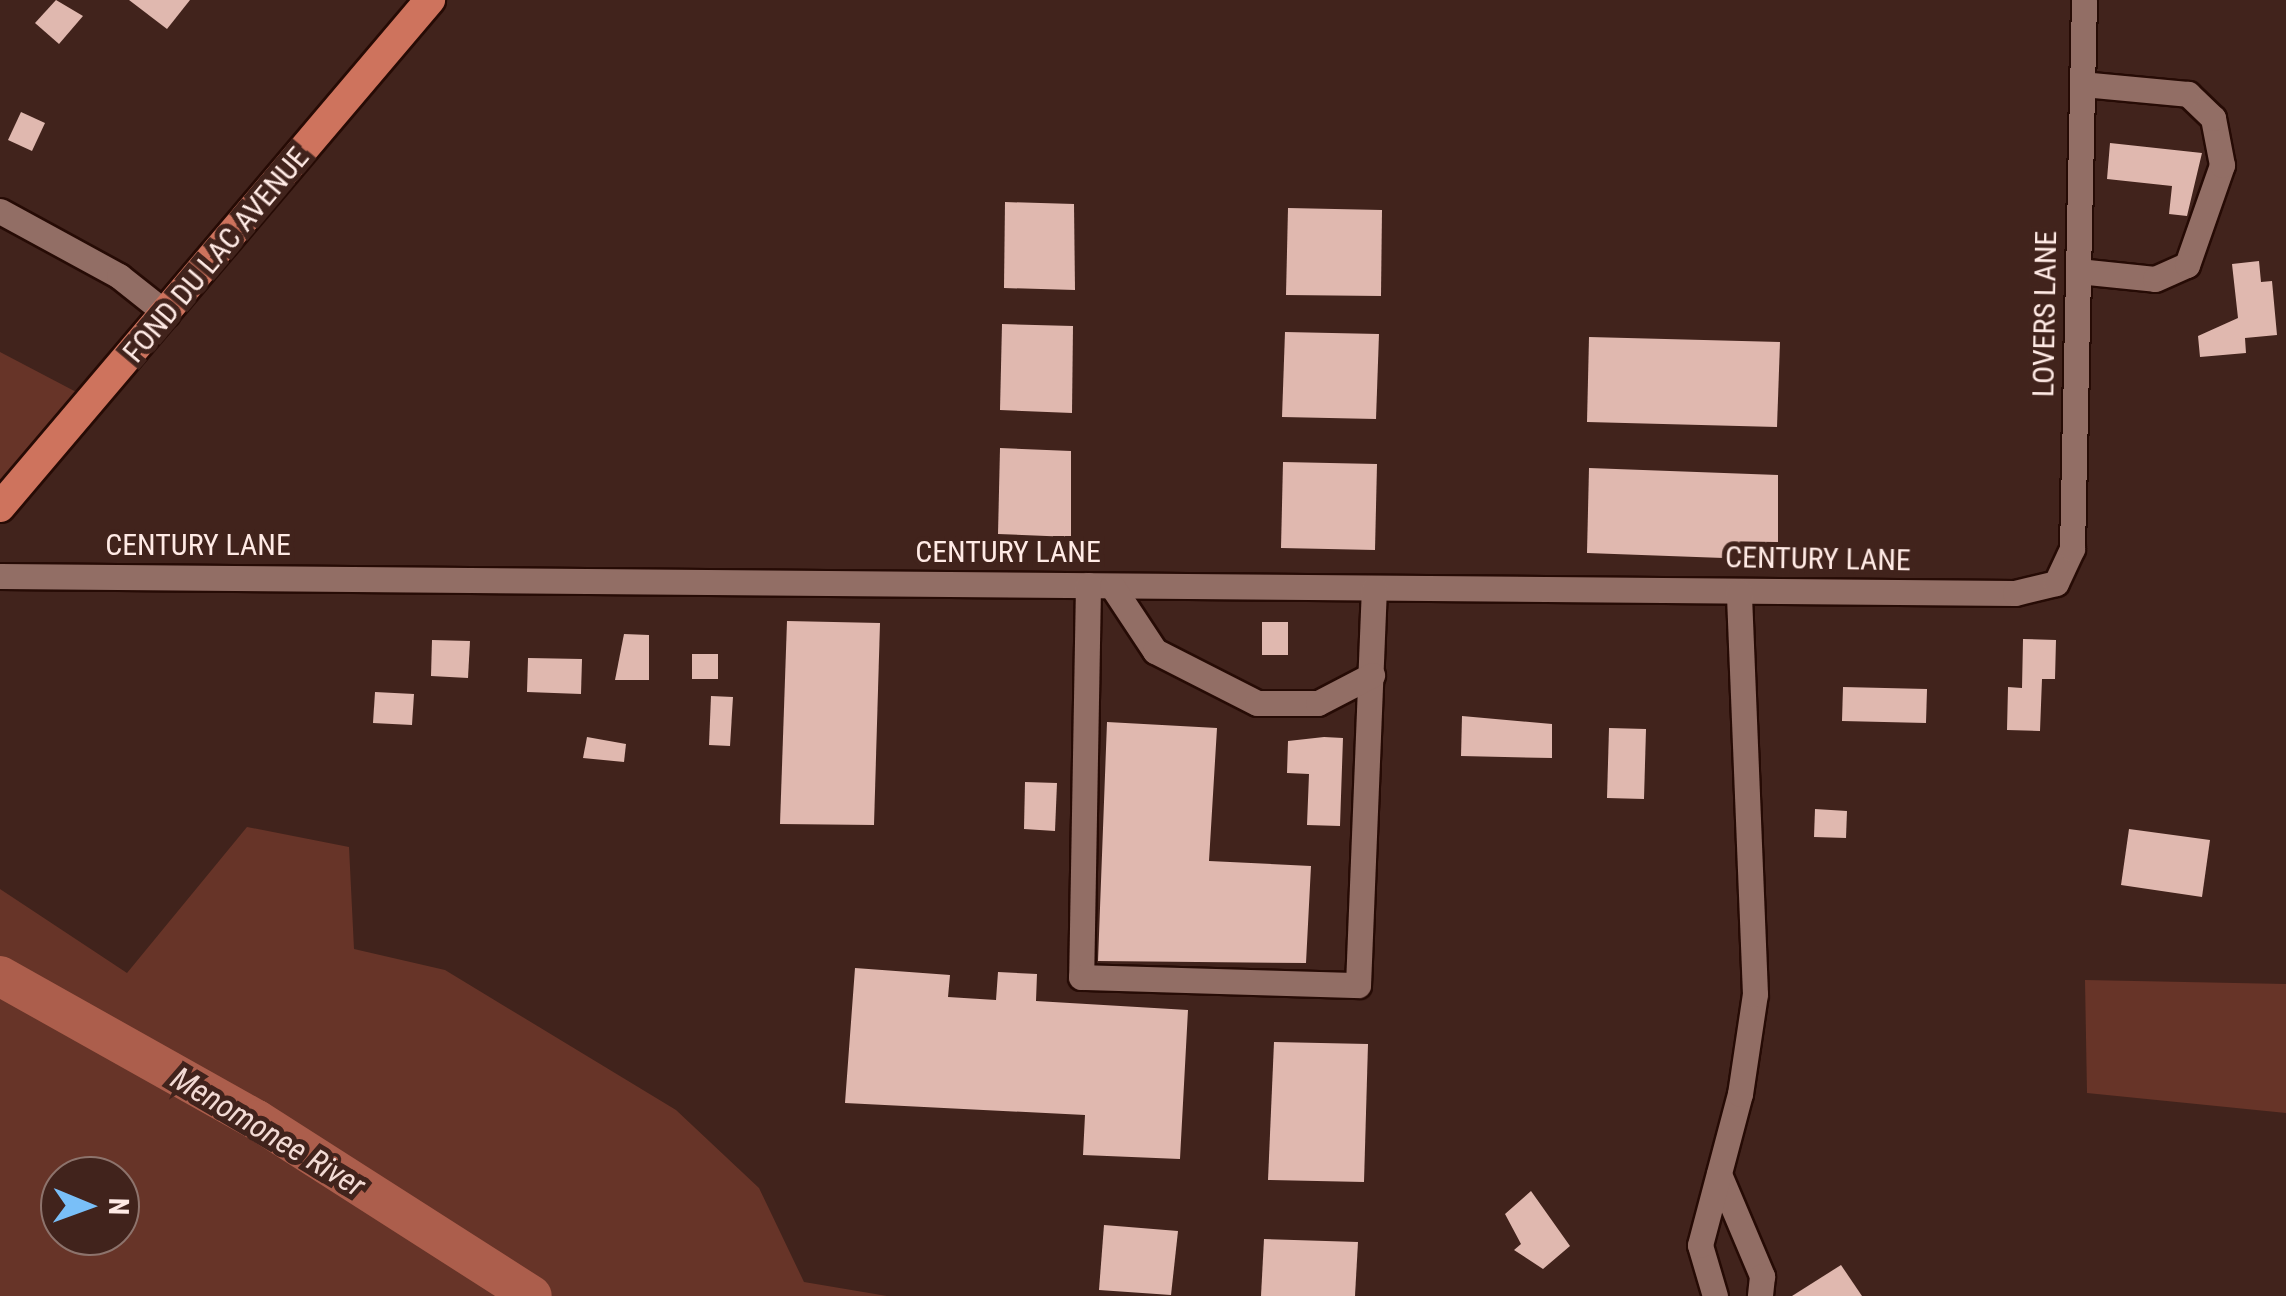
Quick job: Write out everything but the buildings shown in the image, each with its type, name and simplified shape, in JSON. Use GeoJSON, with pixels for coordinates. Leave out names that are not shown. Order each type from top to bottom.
{"type":"FeatureCollection","features":[{"type":"Feature","properties":{"kind":"main road","name":"FOND DU LAC AVENUE"},"geometry":{"type":"LineString","coordinates":[[0,507],[430,0]]}},
{"type":"Feature","properties":{"kind":"street","name":"LOVERS LANE"},"geometry":{"type":"LineString","coordinates":[[2015,593],[2056,583],[2072,549],[2084,0]]}},
{"type":"Feature","properties":{"kind":"street"},"geometry":{"type":"LineString","coordinates":[[2078,271],[2155,279],[2187,264],[2222,165],[2213,118],[2188,94],[2082,84]]}},
{"type":"Feature","properties":{"kind":"street"},"geometry":{"type":"LineString","coordinates":[[0,211],[119,276],[167,314]]}},
{"type":"Feature","properties":{"kind":"street","name":"CENTURY LANE"},"geometry":{"type":"LineString","coordinates":[[0,576],[2015,593]]}},
{"type":"Feature","properties":{"kind":"street"},"geometry":{"type":"LineString","coordinates":[[1100,586],[1155,651],[1257,703],[1318,703],[1372,676]]}},
{"type":"Feature","properties":{"kind":"street"},"geometry":{"type":"LineString","coordinates":[[1100,586],[1080,977],[1358,985],[1374,588]]}},
{"type":"Feature","properties":{"kind":"street"},"geometry":{"type":"LineString","coordinates":[[1715,1296],[1700,1245],[1719,1174],[1755,994],[1739,591]]}},
{"type":"Feature","properties":{"kind":"street"},"geometry":{"type":"LineString","coordinates":[[1719,1174],[1762,1276],[1760,1296]]}},
{"type":"Feature","properties":{"kind":"shaded area"},"geometry":{"type":"Polygon","coordinates":[[[0,352],[82,395],[0,486],[0,352]]]}},
{"type":"Feature","properties":{"kind":"shaded area"},"geometry":{"type":"Polygon","coordinates":[[[247,827],[349,847],[354,949],[445,970],[676,1110],[759,1188],[804,1282],[887,1296],[0,1296],[0,889],[127,973],[247,827]]]}},
{"type":"Feature","properties":{"kind":"shaded area"},"geometry":{"type":"Polygon","coordinates":[[[2085,980],[2286,984],[2286,1113],[2087,1093],[2085,980]]]}},
{"type":"Feature","properties":{"kind":"waterway","name":"Menomonee River"},"geometry":{"type":"LineString","coordinates":[[0,976],[257,1120],[532,1296]]}}]}
